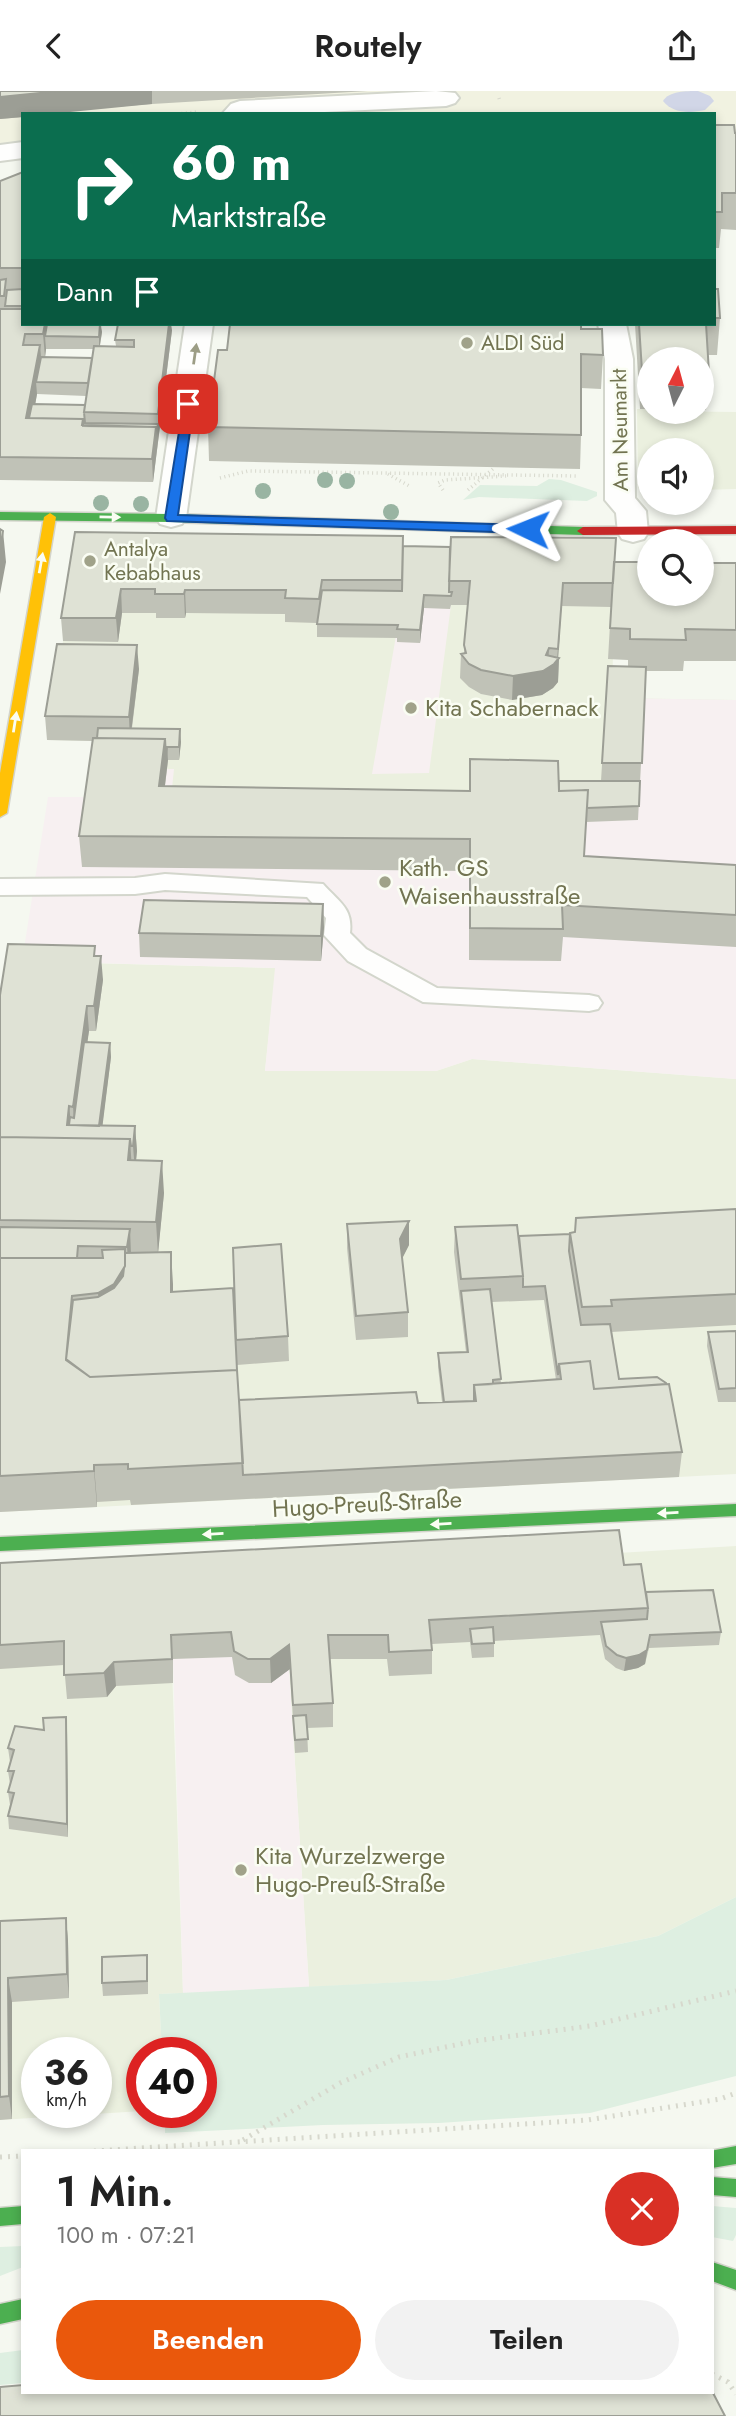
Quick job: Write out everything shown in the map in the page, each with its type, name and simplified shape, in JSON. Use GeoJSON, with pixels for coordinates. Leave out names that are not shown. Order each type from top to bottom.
{"type":"FeatureCollection","features":[{"type":"Feature","properties":{"kind":"street"},"geometry":{"type":"LineString","coordinates":[[236,112],[240,109],[268,107],[447,101]]}},
{"type":"Feature","properties":{"kind":"street"},"geometry":{"type":"LineString","coordinates":[[0,153],[21,150]]}},
{"type":"Feature","properties":{"kind":"street"},"geometry":{"type":"LineString","coordinates":[[173,504],[200,326]]}},
{"type":"Feature","properties":{"kind":"street","name":"Am Neumarkt"},"geometry":{"type":"LineString","coordinates":[[612,326],[619,359],[620,500],[631,510],[633,533]]}},
{"type":"Feature","properties":{"kind":"street"},"geometry":{"type":"LineString","coordinates":[[0,516],[50,517],[173,504],[633,533],[736,530]]}},
{"type":"Feature","properties":{"kind":"street"},"geometry":{"type":"LineString","coordinates":[[0,813],[50,517]]}},
{"type":"Feature","properties":{"kind":"street","name":"Hugo-Preuß-Straße"},"geometry":{"type":"LineString","coordinates":[[0,1544],[736,1510]]}},
{"type":"Feature","properties":{"kind":"street"},"geometry":{"type":"LineString","coordinates":[[714,2159],[736,2155]]}},
{"type":"Feature","properties":{"kind":"street"},"geometry":{"type":"LineString","coordinates":[[714,2186],[736,2188]]}},
{"type":"Feature","properties":{"kind":"street"},"geometry":{"type":"LineString","coordinates":[[0,2217],[21,2215]]}},
{"type":"Feature","properties":{"kind":"street"},"geometry":{"type":"LineString","coordinates":[[714,2272],[736,2280]]}},
{"type":"Feature","properties":{"kind":"street"},"geometry":{"type":"LineString","coordinates":[[0,2314],[21,2309]]}},
{"type":"Feature","properties":{"kind":"lane"},"geometry":{"type":"LineString","coordinates":[[0,887],[135,886],[165,882],[314,890],[339,917],[337,935],[357,955],[432,996],[589,1003]]}},
{"type":"Feature","properties":{"kind":"path"},"geometry":{"type":"LineString","coordinates":[[463,495],[494,468]]}},
{"type":"Feature","properties":{"kind":"path"},"geometry":{"type":"LineString","coordinates":[[173,504],[248,471],[582,476],[608,487],[620,500]]}},
{"type":"Feature","properties":{"kind":"path"},"geometry":{"type":"LineString","coordinates":[[448,496],[438,483],[446,479],[493,481],[510,474]]}},
{"type":"Feature","properties":{"kind":"path"},"geometry":{"type":"LineString","coordinates":[[241,2141],[340,2083],[399,2057],[474,2041],[590,2026],[736,1991]]}},
{"type":"Feature","properties":{"kind":"path"},"geometry":{"type":"LineString","coordinates":[[123,2149],[588,2120],[720,2099],[736,2093]]}},
{"type":"Feature","properties":{"kind":"path"},"geometry":{"type":"LineString","coordinates":[[0,2157],[21,2155]]}},
{"type":"Feature","properties":{"kind":"path"},"geometry":{"type":"LineString","coordinates":[[714,2375],[728,2382],[736,2394]]}},
{"type":"Feature","properties":{"kind":"shaded area"},"geometry":{"type":"Polygon","coordinates":[[[0,91],[736,91],[736,156],[716,156],[716,112],[21,112],[21,159],[0,161],[0,91]]]}},
{"type":"Feature","properties":{"kind":"shaded area"},"geometry":{"type":"Polygon","coordinates":[[[714,412],[736,412],[736,489],[714,490],[714,438],[637,438],[637,424],[714,424],[714,412]]]}},
{"type":"Feature","properties":{"kind":"shaded area"},"geometry":{"type":"Polygon","coordinates":[[[549,479],[561,480],[597,492],[597,496],[587,501],[479,497],[463,500],[480,485],[537,486],[549,479]]]}},
{"type":"Feature","properties":{"kind":"shaded area"},"geometry":{"type":"Polygon","coordinates":[[[77,555],[615,562],[612,698],[736,700],[610,803],[171,798],[95,769],[99,741],[47,740],[77,555]]]}},
{"type":"Feature","properties":{"kind":"shaded area","name":"Kita Schabernack"},"geometry":{"type":"Polygon","coordinates":[[[451,605],[429,773],[372,774],[401,607],[451,605]]]}},
{"type":"Feature","properties":{"kind":"shaded area","name":"Kath. GS Waisenhausstraße"},"geometry":{"type":"Polygon","coordinates":[[[612,698],[736,700],[736,1079],[472,1059],[436,1071],[265,1071],[275,968],[22,961],[48,797],[88,797],[91,770],[174,769],[171,798],[610,803],[612,698]]]}},
{"type":"Feature","properties":{"kind":"shaded area"},"geometry":{"type":"Polygon","coordinates":[[[11,961],[276,968],[265,1071],[436,1071],[472,1059],[736,1079],[736,1474],[0,1512],[0,1035],[11,961]]]}},
{"type":"Feature","properties":{"kind":"shaded area"},"geometry":{"type":"Polygon","coordinates":[[[736,1546],[736,1897],[658,1936],[446,1980],[309,1987],[283,1573],[736,1546]]]}},
{"type":"Feature","properties":{"kind":"shaded area","name":"Kita Wurzelzwerge Hugo-Preuß-Straße"},"geometry":{"type":"Polygon","coordinates":[[[283,1573],[309,1987],[183,1993],[173,1659],[283,1573]]]}},
{"type":"Feature","properties":{"kind":"shaded area"},"geometry":{"type":"Polygon","coordinates":[[[169,1578],[183,1993],[159,1994],[161,2037],[126,2037],[126,2112],[112,2113],[112,2037],[21,2037],[21,2119],[0,2120],[0,1587],[169,1578]]]}},
{"type":"Feature","properties":{"kind":"shaded area"},"geometry":{"type":"Polygon","coordinates":[[[736,1897],[736,2076],[590,2113],[439,2123],[323,2125],[165,2133],[165,2128],[217,2128],[217,2037],[161,2037],[159,1994],[446,1980],[658,1936],[736,1897]]]}},
{"type":"Feature","properties":{"kind":"shaded area"},"geometry":{"type":"Polygon","coordinates":[[[714,2206],[736,2208],[736,2235],[733,2241],[714,2237],[714,2206]]]}},
{"type":"Feature","properties":{"kind":"shaded area"},"geometry":{"type":"Polygon","coordinates":[[[21,2246],[21,2268],[0,2276],[0,2247],[21,2246]]]}},
{"type":"Feature","properties":{"kind":"shaded area"},"geometry":{"type":"Polygon","coordinates":[[[21,2350],[21,2383],[0,2385],[0,2353],[21,2350]]]}},
{"type":"Feature","properties":{"kind":"water"},"geometry":{"type":"Polygon","coordinates":[[[698,91],[710,96],[714,101],[705,110],[677,110],[663,101],[674,93],[698,91]]]}},
{"type":"Feature","properties":{"kind":"building"},"geometry":{"type":"Polygon","coordinates":[[[0,91],[60,91],[0,97],[0,91]]]}},
{"type":"Feature","properties":{"kind":"building"},"geometry":{"type":"Polygon","coordinates":[[[716,125],[734,125],[736,193],[722,193],[722,212],[716,212],[716,125]]]}},
{"type":"Feature","properties":{"kind":"building"},"geometry":{"type":"Polygon","coordinates":[[[21,173],[21,268],[0,268],[0,181],[21,173]]]}},
{"type":"Feature","properties":{"kind":"building"},"geometry":{"type":"Polygon","coordinates":[[[6,279],[4,296],[0,296],[0,280],[6,279]]]}},
{"type":"Feature","properties":{"kind":"building"},"geometry":{"type":"Polygon","coordinates":[[[21,289],[21,306],[5,306],[7,290],[21,289]]]}},
{"type":"Feature","properties":{"kind":"building"},"geometry":{"type":"Polygon","coordinates":[[[716,289],[718,289],[720,318],[716,318],[716,289]]]}},
{"type":"Feature","properties":{"kind":"building"},"geometry":{"type":"Polygon","coordinates":[[[0,309],[21,309],[21,326],[45,326],[43,334],[25,334],[23,345],[40,345],[26,418],[83,419],[82,425],[156,427],[152,459],[0,457],[0,309]]]}},
{"type":"Feature","properties":{"kind":"building"},"geometry":{"type":"Polygon","coordinates":[[[47,326],[100,326],[99,337],[45,336],[47,326]]]}},
{"type":"Feature","properties":{"kind":"building"},"geometry":{"type":"Polygon","coordinates":[[[118,326],[169,326],[158,414],[84,412],[94,346],[134,347],[134,340],[115,340],[118,326]]]}},
{"type":"Feature","properties":{"kind":"building"},"geometry":{"type":"Polygon","coordinates":[[[230,326],[581,326],[581,329],[602,329],[603,355],[581,354],[581,435],[208,427],[218,350],[227,350],[230,326]]]}},
{"type":"Feature","properties":{"kind":"building"},"geometry":{"type":"Polygon","coordinates":[[[639,326],[706,326],[707,347],[640,347],[639,326]]]}},
{"type":"Feature","properties":{"kind":"building"},"geometry":{"type":"Polygon","coordinates":[[[41,357],[92,358],[88,383],[36,382],[41,357]]]}},
{"type":"Feature","properties":{"kind":"building"},"geometry":{"type":"Polygon","coordinates":[[[32,404],[85,405],[85,423],[158,424],[156,437],[156,427],[83,426],[83,419],[29,418],[32,404]]]}},
{"type":"Feature","properties":{"kind":"building"},"geometry":{"type":"Polygon","coordinates":[[[75,532],[403,536],[402,580],[322,580],[319,599],[285,598],[286,590],[185,590],[184,594],[155,594],[155,589],[121,589],[116,618],[61,618],[75,532]]]}},
{"type":"Feature","properties":{"kind":"building"},"geometry":{"type":"Polygon","coordinates":[[[451,537],[616,538],[613,583],[563,583],[558,649],[549,648],[546,655],[559,658],[554,664],[543,671],[513,676],[481,670],[469,664],[461,654],[466,653],[464,645],[470,581],[449,581],[451,537]]]}},
{"type":"Feature","properties":{"kind":"building"},"geometry":{"type":"Polygon","coordinates":[[[403,546],[450,547],[451,596],[424,595],[420,630],[397,629],[398,625],[317,624],[322,590],[402,591],[403,546]]]}},
{"type":"Feature","properties":{"kind":"building"},"geometry":{"type":"Polygon","coordinates":[[[614,562],[637,562],[637,606],[714,606],[714,563],[736,563],[736,630],[685,629],[686,640],[630,639],[630,629],[610,628],[614,562]]]}},
{"type":"Feature","properties":{"kind":"building"},"geometry":{"type":"Polygon","coordinates":[[[57,644],[137,645],[129,717],[45,716],[57,644]]]}},
{"type":"Feature","properties":{"kind":"building"},"geometry":{"type":"Polygon","coordinates":[[[608,666],[646,667],[642,763],[602,763],[608,666]]]}},
{"type":"Feature","properties":{"kind":"building"},"geometry":{"type":"Polygon","coordinates":[[[98,728],[180,729],[179,747],[167,747],[166,757],[165,739],[97,738],[98,728]]]}},
{"type":"Feature","properties":{"kind":"building"},"geometry":{"type":"Polygon","coordinates":[[[93,738],[165,739],[159,786],[470,791],[470,759],[558,761],[559,791],[588,790],[584,856],[736,865],[736,915],[562,905],[563,929],[470,928],[470,839],[79,836],[93,738]]]}},
{"type":"Feature","properties":{"kind":"building"},"geometry":{"type":"Polygon","coordinates":[[[559,781],[640,781],[639,806],[587,808],[588,790],[559,791],[559,781]]]}},
{"type":"Feature","properties":{"kind":"building"},"geometry":{"type":"Polygon","coordinates":[[[144,900],[323,904],[321,936],[139,933],[144,900]]]}},
{"type":"Feature","properties":{"kind":"building"},"geometry":{"type":"Polygon","coordinates":[[[8,944],[95,946],[94,956],[101,956],[94,1006],[87,1006],[73,1107],[69,1106],[67,1125],[135,1126],[133,1146],[130,1139],[0,1137],[0,995],[8,944]]]}},
{"type":"Feature","properties":{"kind":"building"},"geometry":{"type":"Polygon","coordinates":[[[84,1042],[110,1043],[99,1126],[69,1125],[70,1117],[74,1118],[84,1042]]]}},
{"type":"Feature","properties":{"kind":"building"},"geometry":{"type":"Polygon","coordinates":[[[0,1137],[130,1139],[128,1160],[162,1161],[156,1222],[0,1220],[0,1137]]]}},
{"type":"Feature","properties":{"kind":"building"},"geometry":{"type":"Polygon","coordinates":[[[736,1209],[736,1294],[611,1300],[612,1306],[582,1307],[570,1233],[575,1232],[576,1218],[736,1209]]]}},
{"type":"Feature","properties":{"kind":"building"},"geometry":{"type":"Polygon","coordinates":[[[409,1221],[400,1239],[408,1312],[356,1316],[347,1224],[409,1221]]]}},
{"type":"Feature","properties":{"kind":"building"},"geometry":{"type":"Polygon","coordinates":[[[517,1225],[523,1276],[461,1279],[455,1227],[517,1225]]]}},
{"type":"Feature","properties":{"kind":"building"},"geometry":{"type":"Polygon","coordinates":[[[0,1227],[130,1229],[127,1247],[78,1246],[77,1258],[0,1258],[0,1227]]]}},
{"type":"Feature","properties":{"kind":"building"},"geometry":{"type":"Polygon","coordinates":[[[570,1234],[569,1251],[581,1325],[610,1324],[619,1379],[657,1377],[666,1384],[594,1389],[590,1361],[559,1364],[558,1375],[545,1286],[523,1287],[519,1236],[570,1234]]]}},
{"type":"Feature","properties":{"kind":"building"},"geometry":{"type":"Polygon","coordinates":[[[281,1244],[288,1336],[236,1340],[233,1248],[281,1244]]]}},
{"type":"Feature","properties":{"kind":"building"},"geometry":{"type":"Polygon","coordinates":[[[125,1249],[125,1266],[114,1284],[98,1293],[72,1296],[66,1359],[90,1377],[237,1370],[243,1463],[128,1469],[128,1464],[94,1465],[94,1471],[0,1476],[0,1258],[103,1258],[102,1250],[125,1249]]]}},
{"type":"Feature","properties":{"kind":"building"},"geometry":{"type":"Polygon","coordinates":[[[171,1252],[171,1292],[233,1288],[237,1370],[90,1377],[66,1360],[73,1300],[98,1297],[114,1288],[123,1276],[125,1253],[171,1252]]]}},
{"type":"Feature","properties":{"kind":"building"},"geometry":{"type":"Polygon","coordinates":[[[490,1289],[501,1379],[493,1380],[493,1384],[474,1385],[474,1401],[444,1402],[438,1353],[468,1352],[461,1291],[490,1289]]]}},
{"type":"Feature","properties":{"kind":"building"},"geometry":{"type":"Polygon","coordinates":[[[736,1331],[736,1388],[719,1389],[708,1332],[736,1331]]]}},
{"type":"Feature","properties":{"kind":"building"},"geometry":{"type":"Polygon","coordinates":[[[590,1361],[594,1389],[669,1384],[682,1452],[243,1475],[239,1400],[416,1392],[418,1403],[476,1401],[474,1385],[561,1379],[559,1364],[590,1361]]]}},
{"type":"Feature","properties":{"kind":"building"},"geometry":{"type":"Polygon","coordinates":[[[619,1530],[624,1565],[641,1564],[648,1608],[429,1620],[432,1650],[389,1652],[388,1635],[328,1635],[333,1703],[293,1705],[289,1645],[270,1659],[248,1659],[234,1651],[231,1632],[171,1635],[172,1659],[114,1662],[104,1673],[64,1675],[64,1641],[0,1645],[0,1563],[619,1530]]]}},
{"type":"Feature","properties":{"kind":"building"},"geometry":{"type":"Polygon","coordinates":[[[713,1590],[721,1632],[650,1635],[647,1650],[626,1658],[606,1646],[601,1622],[647,1619],[646,1592],[713,1590]]]}},
{"type":"Feature","properties":{"kind":"building"},"geometry":{"type":"Polygon","coordinates":[[[493,1627],[494,1643],[472,1644],[470,1629],[493,1627]]]}},
{"type":"Feature","properties":{"kind":"building"},"geometry":{"type":"Polygon","coordinates":[[[306,1715],[308,1739],[295,1740],[293,1716],[306,1715]]]}},
{"type":"Feature","properties":{"kind":"building"},"geometry":{"type":"Polygon","coordinates":[[[66,1717],[67,1824],[8,1816],[14,1793],[8,1792],[14,1771],[8,1771],[14,1750],[8,1748],[15,1726],[44,1730],[43,1718],[66,1717]]]}},
{"type":"Feature","properties":{"kind":"building"},"geometry":{"type":"Polygon","coordinates":[[[66,1918],[67,1974],[8,1978],[9,2096],[0,2097],[0,1921],[66,1918]]]}},
{"type":"Feature","properties":{"kind":"building"},"geometry":{"type":"Polygon","coordinates":[[[147,1955],[147,1981],[102,1983],[102,1957],[147,1955]]]}},
{"type":"Feature","properties":{"kind":"building"},"geometry":{"type":"Polygon","coordinates":[[[21,2385],[21,2394],[714,2394],[725,2416],[0,2416],[0,2387],[21,2385]]]}},
{"type":"Feature","properties":{"kind":"traffic: fast"},"geometry":{"type":"LineString","coordinates":[[0,516],[171,518],[583,531]]}},
{"type":"Feature","properties":{"kind":"traffic: fast"},"geometry":{"type":"LineString","coordinates":[[0,1544],[736,1510]]}},
{"type":"Feature","properties":{"kind":"traffic: fast"},"geometry":{"type":"LineString","coordinates":[[714,2159],[736,2155]]}},
{"type":"Feature","properties":{"kind":"traffic: fast"},"geometry":{"type":"LineString","coordinates":[[714,2186],[736,2188]]}},
{"type":"Feature","properties":{"kind":"traffic: fast"},"geometry":{"type":"LineString","coordinates":[[0,2217],[21,2215]]}},
{"type":"Feature","properties":{"kind":"traffic: fast"},"geometry":{"type":"LineString","coordinates":[[714,2272],[736,2280]]}},
{"type":"Feature","properties":{"kind":"traffic: fast"},"geometry":{"type":"LineString","coordinates":[[0,2314],[21,2309]]}},
{"type":"Feature","properties":{"kind":"traffic: slow"},"geometry":{"type":"LineString","coordinates":[[0,813],[50,517]]}},
{"type":"Feature","properties":{"kind":"traffic: jam"},"geometry":{"type":"LineString","coordinates":[[583,531],[736,530]]}},
{"type":"Feature","properties":{"kind":"place","name":"ALDI Süd"},"geometry":{"type":"Point","coordinates":[467,343]}},
{"type":"Feature","properties":{"kind":"place","name":"Antalya Kebabhaus"},"geometry":{"type":"Point","coordinates":[90,561]}},
{"type":"Feature","properties":{"kind":"place","name":"Kita Schabernack"},"geometry":{"type":"Point","coordinates":[411,708]}},
{"type":"Feature","properties":{"kind":"place","name":"Kath. GS Waisenhausstraße"},"geometry":{"type":"Point","coordinates":[385,882]}},
{"type":"Feature","properties":{"kind":"place","name":"Kita Wurzelzwerge Hugo-Preuß-Straße"},"geometry":{"type":"Point","coordinates":[241,1870]}},
{"type":"Feature","properties":{"kind":"route"},"geometry":{"type":"LineString","coordinates":[[188,404],[171,518],[528,529]]}}]}
